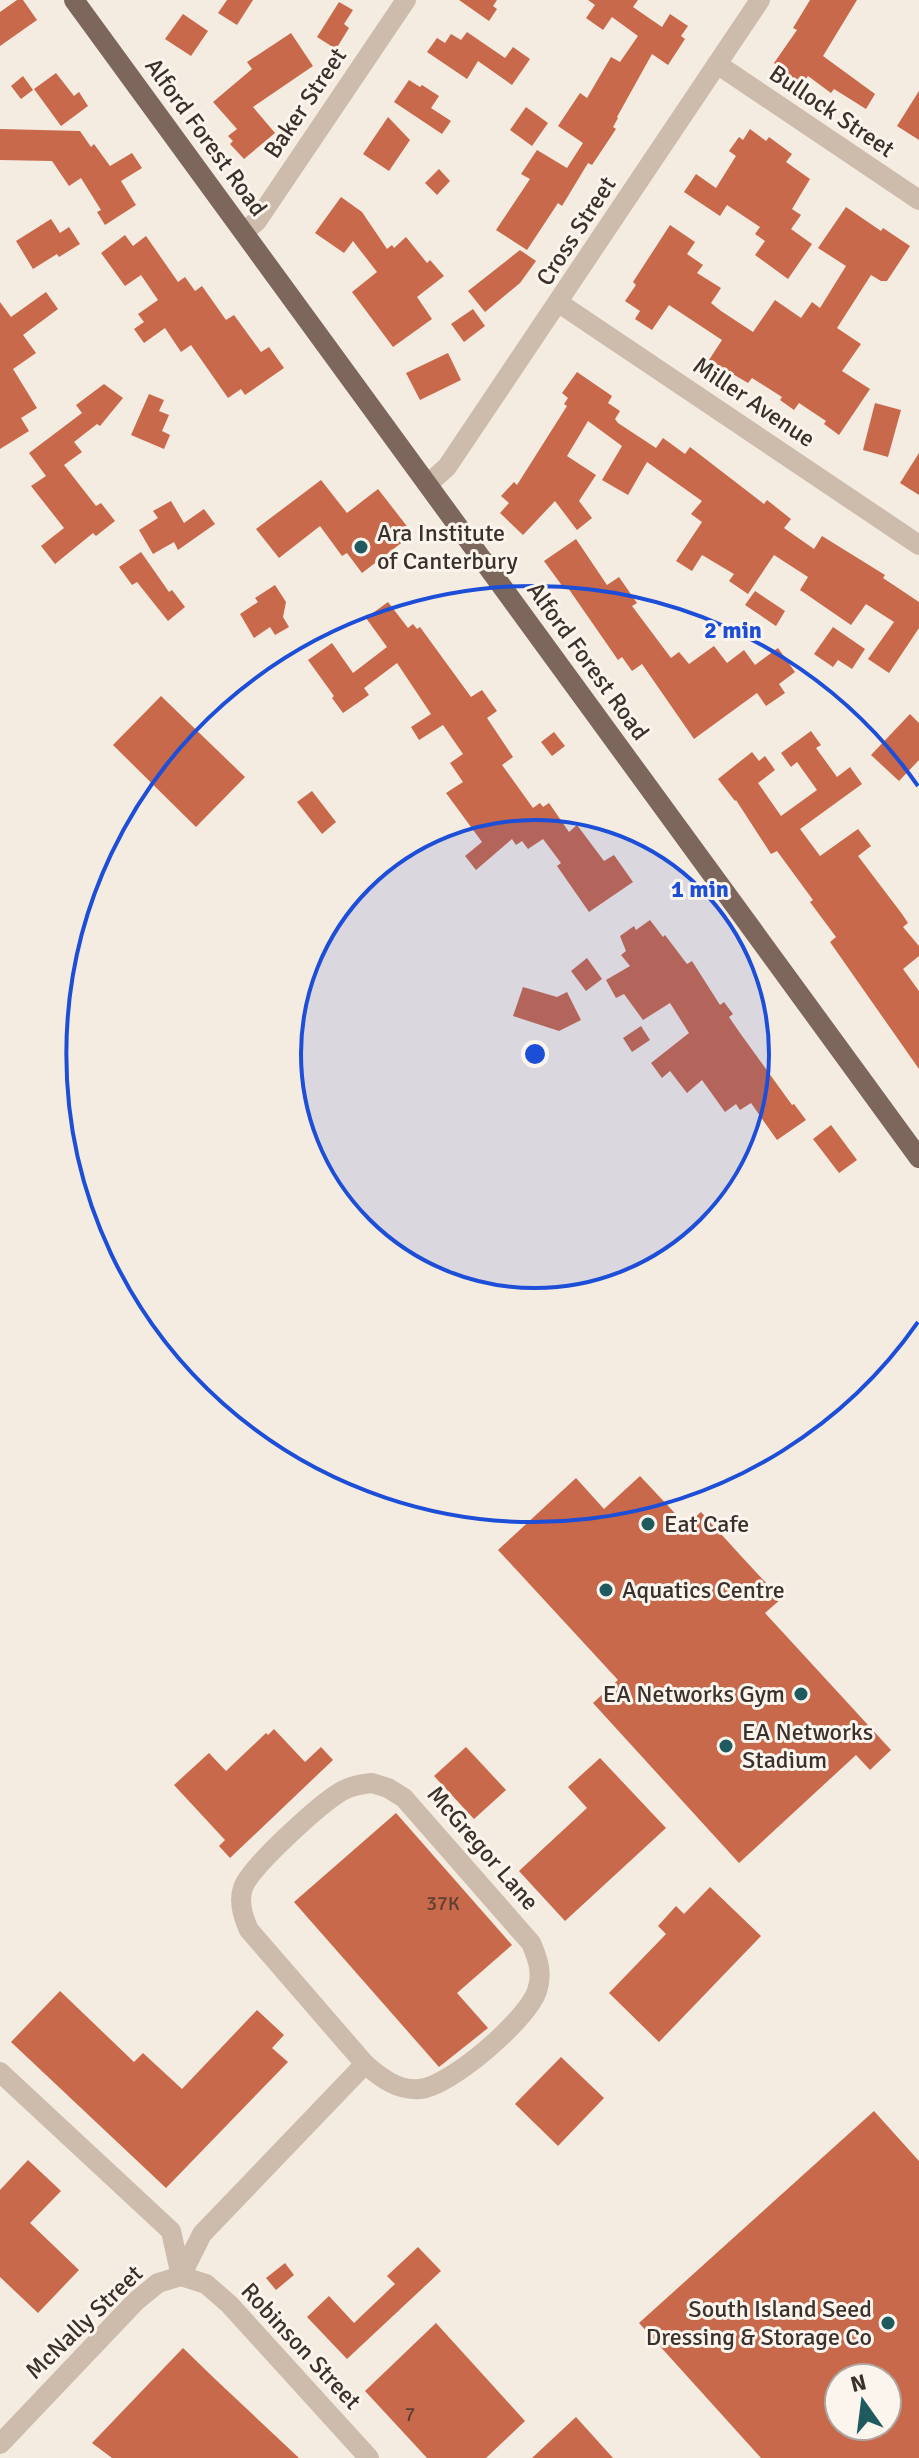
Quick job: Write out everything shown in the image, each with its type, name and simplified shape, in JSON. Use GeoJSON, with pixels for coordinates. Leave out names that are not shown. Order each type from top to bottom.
{"type":"FeatureCollection","features":[{"type":"Feature","properties":{"kind":"main road","name":"Alford Forest Road"},"geometry":{"type":"LineString","coordinates":[[74,0],[919,1158]]}},
{"type":"Feature","properties":{"kind":"street","name":"Baker Street"},"geometry":{"type":"LineString","coordinates":[[244,232],[257,221],[406,0]]}},
{"type":"Feature","properties":{"kind":"street","name":"Cross Street"},"geometry":{"type":"LineString","coordinates":[[428,484],[447,467],[760,0]]}},
{"type":"Feature","properties":{"kind":"street","name":"Bullock Street"},"geometry":{"type":"LineString","coordinates":[[717,64],[919,200]]}},
{"type":"Feature","properties":{"kind":"street","name":"Miller Avenue"},"geometry":{"type":"LineString","coordinates":[[559,303],[919,545]]}},
{"type":"Feature","properties":{"kind":"street","name":"McGregor Lane"},"geometry":{"type":"LineString","coordinates":[[372,1783],[404,1798],[531,1943],[539,1960],[541,1976],[537,1993],[528,2009],[459,2073],[439,2084],[420,2089],[402,2088],[385,2081],[365,2064],[249,1930],[241,1904],[243,1889],[259,1863],[343,1790],[372,1783]]}},
{"type":"Feature","properties":{"kind":"street","name":"McNally Street"},"geometry":{"type":"LineString","coordinates":[[0,2444],[136,2301],[158,2283],[181,2276],[202,2234],[365,2064]]}},
{"type":"Feature","properties":{"kind":"street"},"geometry":{"type":"LineString","coordinates":[[0,2072],[171,2231],[181,2276]]}},
{"type":"Feature","properties":{"kind":"street","name":"Robinson Street"},"geometry":{"type":"LineString","coordinates":[[181,2276],[206,2284],[229,2304],[369,2458]]}},
{"type":"Feature","properties":{"kind":"building"},"geometry":{"type":"Polygon","coordinates":[[[17,0],[23,0],[37,20],[0,46],[0,12],[17,0]]]}},
{"type":"Feature","properties":{"kind":"building"},"geometry":{"type":"Polygon","coordinates":[[[227,0],[253,0],[237,25],[218,13],[227,0]]]}},
{"type":"Feature","properties":{"kind":"building"},"geometry":{"type":"Polygon","coordinates":[[[459,0],[497,0],[493,6],[497,9],[489,21],[459,0]]]}},
{"type":"Feature","properties":{"kind":"building"},"geometry":{"type":"Polygon","coordinates":[[[588,0],[638,0],[633,7],[662,27],[670,14],[688,26],[681,36],[685,39],[668,65],[652,54],[617,117],[613,127],[616,129],[592,165],[588,163],[562,206],[558,203],[527,250],[496,230],[530,179],[521,174],[537,150],[567,168],[583,143],[558,126],[580,93],[587,98],[611,57],[620,62],[638,36],[612,17],[603,30],[586,18],[595,5],[588,0]]]}},
{"type":"Feature","properties":{"kind":"building"},"geometry":{"type":"Polygon","coordinates":[[[810,0],[857,0],[823,56],[875,94],[866,109],[834,89],[831,93],[808,76],[800,86],[774,63],[797,30],[793,28],[810,0]]]}},
{"type":"Feature","properties":{"kind":"building"},"geometry":{"type":"Polygon","coordinates":[[[339,2],[353,10],[344,24],[349,28],[336,49],[317,37],[339,2]]]}},
{"type":"Feature","properties":{"kind":"building"},"geometry":{"type":"Polygon","coordinates":[[[183,14],[208,31],[191,56],[165,39],[183,14]]]}},
{"type":"Feature","properties":{"kind":"building"},"geometry":{"type":"Polygon","coordinates":[[[467,32],[505,58],[513,47],[530,59],[512,85],[478,61],[467,79],[427,52],[437,38],[445,43],[451,34],[461,40],[467,32]]]}},
{"type":"Feature","properties":{"kind":"building"},"geometry":{"type":"Polygon","coordinates":[[[291,33],[313,66],[253,107],[275,133],[244,159],[230,144],[233,141],[228,136],[237,129],[213,102],[252,69],[247,62],[291,33]]]}},
{"type":"Feature","properties":{"kind":"building"},"geometry":{"type":"Polygon","coordinates":[[[56,73],[74,96],[79,92],[88,106],[61,126],[34,89],[56,73]]]}},
{"type":"Feature","properties":{"kind":"building"},"geometry":{"type":"Polygon","coordinates":[[[23,76],[33,90],[21,99],[11,86],[23,76]]]}},
{"type":"Feature","properties":{"kind":"building"},"geometry":{"type":"Polygon","coordinates":[[[409,80],[439,96],[431,108],[451,121],[442,134],[394,102],[409,80]]]}},
{"type":"Feature","properties":{"kind":"building"},"geometry":{"type":"Polygon","coordinates":[[[919,91],[919,140],[897,126],[919,91]]]}},
{"type":"Feature","properties":{"kind":"building"},"geometry":{"type":"Polygon","coordinates":[[[526,107],[548,123],[532,146],[510,130],[526,107]]]}},
{"type":"Feature","properties":{"kind":"building"},"geometry":{"type":"Polygon","coordinates":[[[388,117],[410,140],[389,171],[363,154],[388,117]]]}},
{"type":"Feature","properties":{"kind":"building"},"geometry":{"type":"Polygon","coordinates":[[[0,129],[80,131],[110,166],[132,153],[142,168],[121,181],[136,205],[105,225],[97,212],[101,210],[81,178],[69,186],[52,161],[0,160],[0,129]]]}},
{"type":"Feature","properties":{"kind":"building"},"geometry":{"type":"Polygon","coordinates":[[[750,129],[766,141],[769,137],[792,154],[786,162],[810,179],[792,209],[801,215],[791,229],[812,244],[788,279],[755,255],[765,241],[755,234],[760,227],[727,205],[720,216],[684,192],[696,174],[716,188],[736,156],[729,151],[739,137],[743,140],[750,129]]]}},
{"type":"Feature","properties":{"kind":"building"},"geometry":{"type":"Polygon","coordinates":[[[439,169],[450,181],[437,195],[425,183],[439,169]]]}},
{"type":"Feature","properties":{"kind":"building"},"geometry":{"type":"Polygon","coordinates":[[[341,197],[362,212],[387,249],[392,245],[394,248],[406,237],[427,263],[430,260],[444,276],[417,297],[432,319],[393,347],[352,292],[377,272],[353,241],[344,253],[315,233],[341,197]]]}},
{"type":"Feature","properties":{"kind":"building"},"geometry":{"type":"Polygon","coordinates":[[[846,207],[910,246],[887,281],[871,275],[837,328],[861,344],[842,371],[870,389],[839,435],[824,424],[826,421],[799,403],[794,410],[780,400],[782,397],[752,378],[748,383],[709,360],[722,340],[669,305],[652,330],[635,319],[640,311],[625,301],[636,285],[633,282],[670,225],[695,242],[687,254],[703,265],[697,273],[721,288],[711,303],[721,311],[753,332],[775,300],[801,318],[812,302],[820,308],[846,266],[818,248],[846,207]]]}},
{"type":"Feature","properties":{"kind":"building"},"geometry":{"type":"Polygon","coordinates":[[[51,219],[60,233],[69,227],[80,244],[33,269],[16,241],[51,219]]]}},
{"type":"Feature","properties":{"kind":"building"},"geometry":{"type":"Polygon","coordinates":[[[125,235],[133,246],[146,236],[178,282],[185,277],[195,291],[202,286],[226,320],[234,315],[261,352],[269,347],[284,368],[245,395],[241,389],[228,398],[191,345],[181,352],[165,328],[144,343],[134,329],[144,322],[138,314],[158,300],[141,275],[125,286],[101,253],[125,235]]]}},
{"type":"Feature","properties":{"kind":"building"},"geometry":{"type":"Polygon","coordinates":[[[520,250],[536,261],[520,283],[485,312],[468,291],[520,250]]]}},
{"type":"Feature","properties":{"kind":"building"},"geometry":{"type":"Polygon","coordinates":[[[46,292],[58,309],[23,335],[36,353],[13,369],[37,408],[21,418],[29,431],[0,449],[0,302],[11,317],[46,292]]]}},
{"type":"Feature","properties":{"kind":"building"},"geometry":{"type":"Polygon","coordinates":[[[473,309],[485,326],[464,342],[451,324],[473,309]]]}},
{"type":"Feature","properties":{"kind":"building"},"geometry":{"type":"Polygon","coordinates":[[[448,353],[461,380],[420,400],[406,373],[448,353]]]}},
{"type":"Feature","properties":{"kind":"building"},"geometry":{"type":"Polygon","coordinates":[[[577,372],[612,396],[608,403],[620,411],[615,419],[618,423],[656,448],[663,438],[685,454],[690,447],[764,504],[767,500],[791,519],[784,528],[814,549],[822,536],[885,575],[883,578],[919,602],[919,628],[889,673],[868,659],[894,622],[866,604],[851,625],[800,590],[808,577],[774,555],[748,594],[729,581],[734,574],[702,555],[692,571],[676,561],[702,522],[691,514],[702,501],[647,462],[628,495],[602,480],[622,446],[588,421],[567,456],[596,475],[579,501],[592,518],[577,530],[555,501],[523,535],[500,513],[509,503],[501,496],[514,482],[517,485],[567,406],[564,404],[568,398],[562,393],[577,372]]]}},
{"type":"Feature","properties":{"kind":"building"},"geometry":{"type":"Polygon","coordinates":[[[104,384],[123,398],[100,426],[97,424],[74,442],[82,452],[64,465],[96,506],[101,503],[115,521],[96,536],[93,533],[55,564],[41,546],[64,528],[31,486],[46,476],[29,453],[82,413],[76,405],[104,384]]]}},
{"type":"Feature","properties":{"kind":"building"},"geometry":{"type":"Polygon","coordinates":[[[149,394],[164,400],[159,411],[169,415],[162,431],[170,435],[164,449],[131,435],[149,394]]]}},
{"type":"Feature","properties":{"kind":"building"},"geometry":{"type":"Polygon","coordinates":[[[875,403],[901,410],[888,457],[863,450],[875,403]]]}},
{"type":"Feature","properties":{"kind":"building"},"geometry":{"type":"Polygon","coordinates":[[[919,453],[919,495],[900,483],[919,453]]]}},
{"type":"Feature","properties":{"kind":"building"},"geometry":{"type":"Polygon","coordinates":[[[321,480],[347,513],[378,489],[413,534],[362,573],[347,553],[342,556],[320,526],[279,558],[256,529],[321,480]]]}},
{"type":"Feature","properties":{"kind":"building"},"geometry":{"type":"Polygon","coordinates":[[[171,501],[184,523],[204,509],[215,524],[178,550],[174,542],[153,554],[139,530],[158,518],[153,511],[171,501]]]}},
{"type":"Feature","properties":{"kind":"building"},"geometry":{"type":"Polygon","coordinates":[[[576,539],[607,585],[619,577],[637,603],[632,606],[671,658],[679,652],[689,664],[714,646],[727,663],[744,650],[755,665],[778,648],[795,672],[779,684],[785,693],[766,706],[757,693],[694,739],[642,664],[632,671],[622,657],[618,660],[566,585],[563,587],[544,561],[576,539]]]}},
{"type":"Feature","properties":{"kind":"building"},"geometry":{"type":"Polygon","coordinates":[[[141,552],[169,592],[172,590],[185,607],[168,621],[137,582],[132,585],[119,567],[141,552]]]}},
{"type":"Feature","properties":{"kind":"building"},"geometry":{"type":"Polygon","coordinates":[[[275,585],[286,602],[283,617],[289,627],[275,635],[270,627],[254,638],[240,614],[258,602],[255,598],[275,585]]]}},
{"type":"Feature","properties":{"kind":"building"},"geometry":{"type":"Polygon","coordinates":[[[755,591],[785,611],[776,626],[745,605],[755,591]]]}},
{"type":"Feature","properties":{"kind":"building"},"geometry":{"type":"Polygon","coordinates":[[[388,602],[408,628],[413,624],[417,629],[420,627],[471,697],[482,690],[497,711],[487,718],[513,757],[502,765],[533,808],[540,803],[543,807],[549,803],[569,832],[577,825],[604,861],[614,855],[633,882],[589,912],[557,866],[561,863],[543,839],[528,849],[522,841],[516,845],[512,839],[476,870],[465,856],[482,842],[446,793],[463,782],[450,763],[463,754],[443,725],[419,740],[411,727],[431,714],[397,663],[364,688],[369,695],[343,713],[308,660],[332,643],[353,673],[387,647],[366,618],[388,602]]]}},
{"type":"Feature","properties":{"kind":"building"},"geometry":{"type":"Polygon","coordinates":[[[833,627],[865,649],[852,669],[838,660],[833,667],[814,654],[833,627]]]}},
{"type":"Feature","properties":{"kind":"building"},"geometry":{"type":"Polygon","coordinates":[[[161,696],[245,777],[196,827],[113,745],[161,696]]]}},
{"type":"Feature","properties":{"kind":"building"},"geometry":{"type":"Polygon","coordinates":[[[910,714],[919,723],[919,760],[899,781],[871,755],[910,714]]]}},
{"type":"Feature","properties":{"kind":"building"},"geometry":{"type":"Polygon","coordinates":[[[811,731],[821,745],[816,748],[837,777],[850,767],[862,784],[800,829],[820,856],[858,829],[871,846],[858,856],[902,914],[908,923],[903,927],[919,946],[919,956],[903,969],[919,991],[919,1069],[830,942],[836,937],[810,902],[813,900],[777,851],[771,854],[736,800],[718,779],[752,752],[759,761],[765,756],[775,770],[758,783],[781,816],[817,790],[797,762],[791,767],[781,753],[811,731]]]}},
{"type":"Feature","properties":{"kind":"building"},"geometry":{"type":"Polygon","coordinates":[[[554,732],[565,746],[552,756],[541,742],[554,732]]]}},
{"type":"Feature","properties":{"kind":"building"},"geometry":{"type":"Polygon","coordinates":[[[312,791],[336,822],[322,834],[297,802],[312,791]]]}},
{"type":"Feature","properties":{"kind":"building"},"geometry":{"type":"Polygon","coordinates":[[[650,920],[687,964],[692,961],[720,1005],[724,1002],[733,1014],[729,1017],[740,1033],[806,1120],[777,1140],[751,1103],[740,1110],[736,1104],[725,1112],[702,1080],[687,1093],[670,1071],[662,1078],[651,1063],[689,1033],[670,1003],[643,1020],[624,994],[616,998],[606,980],[630,966],[621,955],[626,951],[620,936],[650,920]]]}},
{"type":"Feature","properties":{"kind":"building"},"geometry":{"type":"Polygon","coordinates":[[[587,958],[602,979],[586,991],[571,971],[587,958]]]}},
{"type":"Feature","properties":{"kind":"building"},"geometry":{"type":"Polygon","coordinates":[[[523,987],[557,997],[567,992],[581,1020],[559,1031],[513,1016],[523,987]]]}},
{"type":"Feature","properties":{"kind":"building"},"geometry":{"type":"Polygon","coordinates":[[[641,1026],[650,1040],[632,1052],[623,1038],[641,1026]]]}},
{"type":"Feature","properties":{"kind":"building"},"geometry":{"type":"Polygon","coordinates":[[[831,1125],[857,1160],[839,1173],[813,1139],[831,1125]]]}},
{"type":"Feature","properties":{"kind":"building"},"geometry":{"type":"Polygon","coordinates":[[[640,1476],[686,1525],[701,1512],[781,1599],[765,1613],[891,1750],[870,1770],[856,1755],[739,1863],[593,1703],[618,1680],[498,1550],[576,1478],[604,1509],[640,1476]]]}},
{"type":"Feature","properties":{"kind":"building"},"geometry":{"type":"Polygon","coordinates":[[[274,1729],[305,1762],[321,1747],[333,1760],[230,1858],[219,1846],[225,1840],[174,1785],[209,1753],[226,1771],[274,1729]]]}},
{"type":"Feature","properties":{"kind":"building"},"geometry":{"type":"Polygon","coordinates":[[[466,1747],[506,1790],[474,1819],[434,1776],[466,1747]]]}},
{"type":"Feature","properties":{"kind":"building"},"geometry":{"type":"Polygon","coordinates":[[[600,1758],[666,1828],[565,1921],[519,1871],[587,1808],[568,1787],[600,1758]]]}},
{"type":"Feature","properties":{"kind":"building"},"geometry":{"type":"Polygon","coordinates":[[[396,1813],[512,1945],[457,1993],[488,2028],[439,2067],[294,1902],[396,1813]]]}},
{"type":"Feature","properties":{"kind":"building"},"geometry":{"type":"Polygon","coordinates":[[[710,1887],[761,1936],[659,2042],[609,1993],[666,1934],[658,1926],[676,1906],[684,1914],[710,1887]]]}},
{"type":"Feature","properties":{"kind":"building"},"geometry":{"type":"Polygon","coordinates":[[[60,1991],[134,2062],[143,2053],[182,2089],[257,2010],[284,2035],[272,2048],[288,2062],[166,2188],[11,2042],[60,1991]]]}},
{"type":"Feature","properties":{"kind":"building"},"geometry":{"type":"Polygon","coordinates":[[[561,2057],[604,2098],[558,2146],[515,2104],[561,2057]]]}},
{"type":"Feature","properties":{"kind":"building"},"geometry":{"type":"Polygon","coordinates":[[[874,2111],[919,2161],[919,2458],[761,2458],[639,2323],[874,2111]]]}},
{"type":"Feature","properties":{"kind":"building"},"geometry":{"type":"Polygon","coordinates":[[[28,2160],[61,2191],[30,2223],[79,2270],[38,2313],[0,2277],[0,2190],[28,2160]]]}},
{"type":"Feature","properties":{"kind":"building"},"geometry":{"type":"Polygon","coordinates":[[[418,2247],[441,2271],[347,2359],[307,2317],[329,2296],[354,2323],[395,2284],[387,2276],[418,2247]]]}},
{"type":"Feature","properties":{"kind":"building"},"geometry":{"type":"Polygon","coordinates":[[[285,2263],[294,2275],[276,2290],[266,2278],[285,2263]]]}},
{"type":"Feature","properties":{"kind":"building"},"geometry":{"type":"Polygon","coordinates":[[[436,2323],[525,2421],[486,2458],[427,2458],[365,2391],[436,2323]]]}},
{"type":"Feature","properties":{"kind":"building"},"geometry":{"type":"Polygon","coordinates":[[[183,2348],[299,2458],[112,2458],[92,2443],[183,2348]]]}},
{"type":"Feature","properties":{"kind":"building"},"geometry":{"type":"Polygon","coordinates":[[[576,2417],[613,2458],[532,2458],[576,2417]]]}},
{"type":"Feature","properties":{"kind":"place","name":"Ara Institute of Canterbury"},"geometry":{"type":"Point","coordinates":[361,547]}},
{"type":"Feature","properties":{"kind":"place","name":"Eat Cafe"},"geometry":{"type":"Point","coordinates":[648,1524]}},
{"type":"Feature","properties":{"kind":"place","name":"Aquatics Centre"},"geometry":{"type":"Point","coordinates":[606,1590]}},
{"type":"Feature","properties":{"kind":"place","name":"EA Networks Gym"},"geometry":{"type":"Point","coordinates":[801,1694]}},
{"type":"Feature","properties":{"kind":"place","name":"EA Networks Stadium"},"geometry":{"type":"Point","coordinates":[726,1746]}},
{"type":"Feature","properties":{"kind":"place","name":"South Island Seed Dressing & Storage Co"},"geometry":{"type":"Point","coordinates":[888,2323]}}]}
